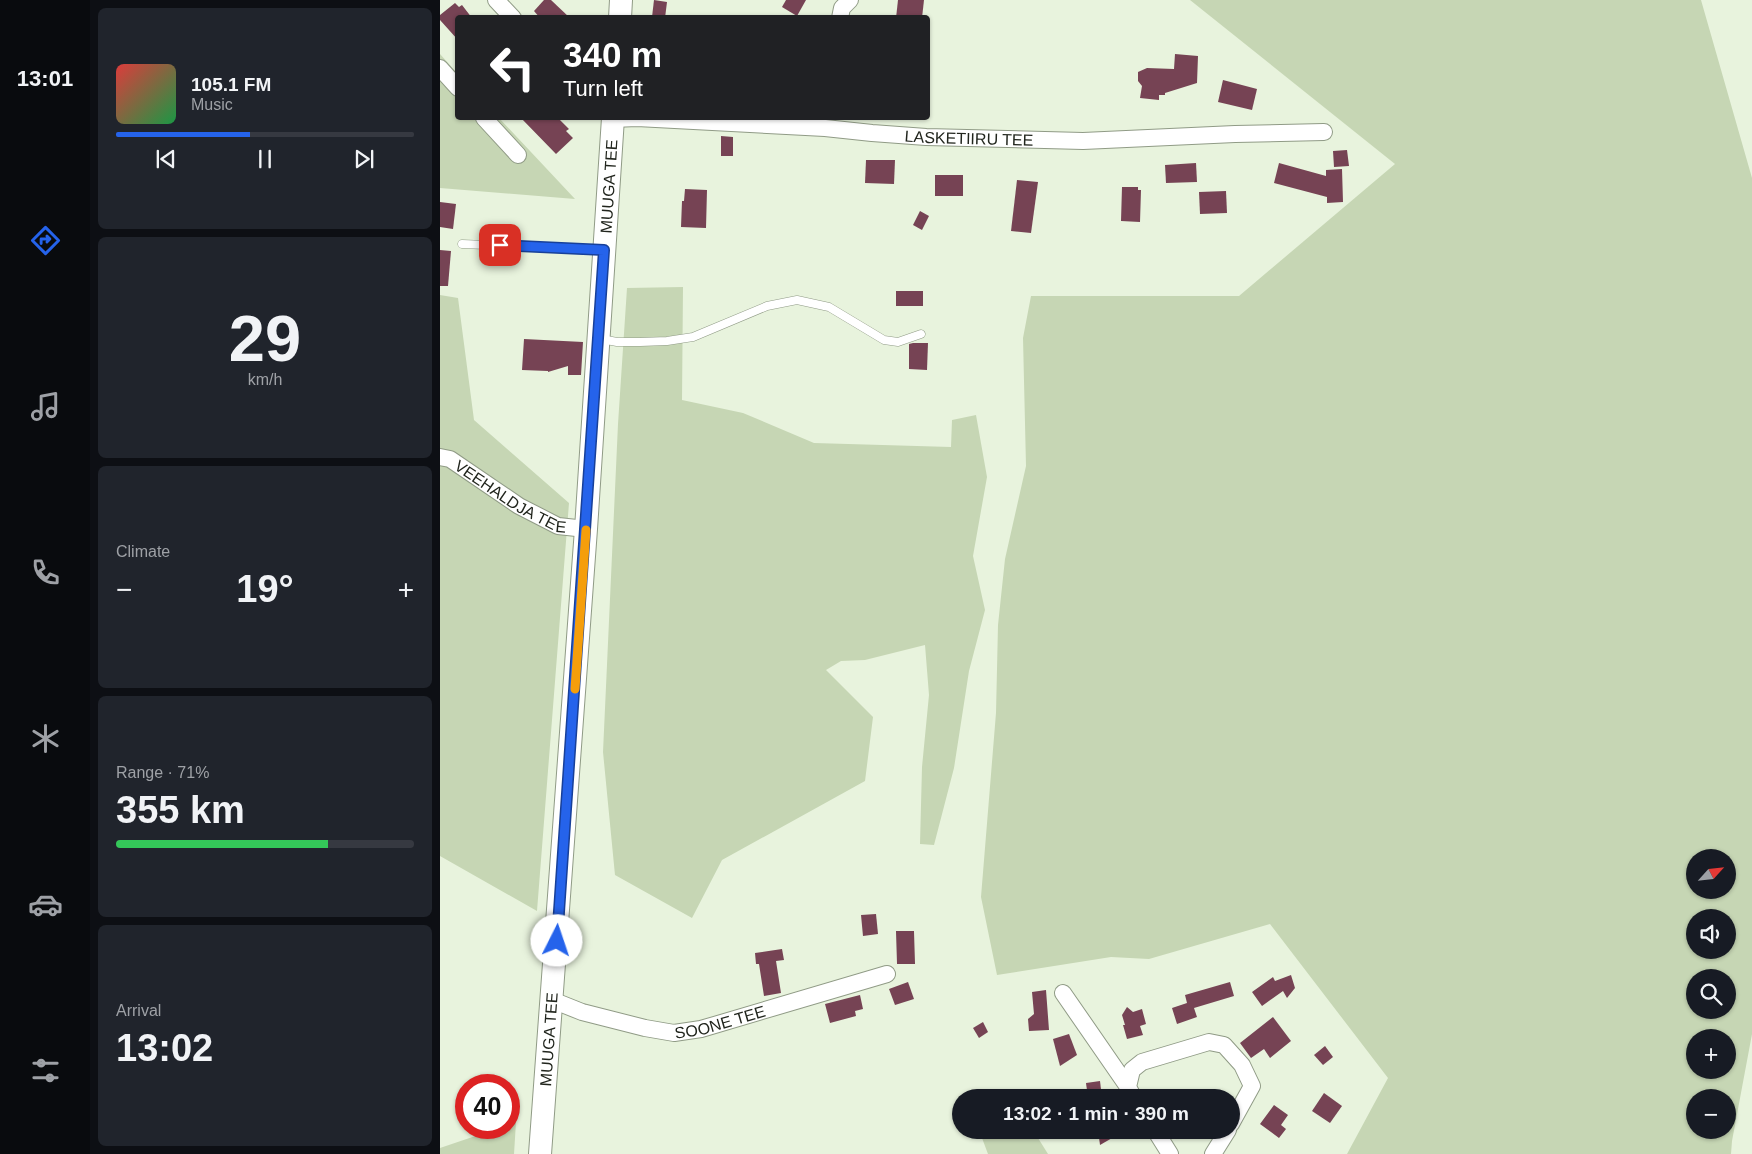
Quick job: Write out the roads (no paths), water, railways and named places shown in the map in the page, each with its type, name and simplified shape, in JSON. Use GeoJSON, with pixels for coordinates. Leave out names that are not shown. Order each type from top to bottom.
{"type":"FeatureCollection","features":[{"type":"Feature","properties":{"kind":"street"},"geometry":{"type":"LineString","coordinates":[[496,0],[510,15]]}},
{"type":"Feature","properties":{"kind":"street"},"geometry":{"type":"LineString","coordinates":[[620,15],[621,0]]}},
{"type":"Feature","properties":{"kind":"street"},"geometry":{"type":"LineString","coordinates":[[841,15],[842,8],[850,0]]}},
{"type":"Feature","properties":{"kind":"street"},"geometry":{"type":"LineString","coordinates":[[440,68],[455,85]]}},
{"type":"Feature","properties":{"kind":"street"},"geometry":{"type":"LineString","coordinates":[[486,120],[518,155]]}},
{"type":"Feature","properties":{"kind":"street","name":"MUUGA TEE"},"geometry":{"type":"LineString","coordinates":[[540,1154],[586,529],[613,120]]}},
{"type":"Feature","properties":{"kind":"street","name":"LASKETIIRU TEE"},"geometry":{"type":"LineString","coordinates":[[713,120],[826,123],[872,134],[1083,141],[1324,132]]}},
{"type":"Feature","properties":{"kind":"street","name":"VEEHALDJA TEE"},"geometry":{"type":"LineString","coordinates":[[440,457],[450,459],[519,506],[558,526],[586,529]]}},
{"type":"Feature","properties":{"kind":"street","name":"SOONE TEE"},"geometry":{"type":"LineString","coordinates":[[552,1000],[582,1012],[645,1028],[674,1033],[701,1030],[887,974]]}},
{"type":"Feature","properties":{"kind":"street"},"geometry":{"type":"LineString","coordinates":[[1063,993],[1129,1089]]}},
{"type":"Feature","properties":{"kind":"street"},"geometry":{"type":"LineString","coordinates":[[1131,1089],[1132,1070],[1142,1062],[1209,1042],[1224,1045],[1242,1065],[1252,1086],[1240,1108]]}},
{"type":"Feature","properties":{"kind":"street"},"geometry":{"type":"LineString","coordinates":[[1161,1139],[1170,1154]]}},
{"type":"Feature","properties":{"kind":"street"},"geometry":{"type":"LineString","coordinates":[[1213,1154],[1222,1139]]}},
{"type":"Feature","properties":{"kind":"lane"},"geometry":{"type":"LineString","coordinates":[[462,244],[604,250]]}},
{"type":"Feature","properties":{"kind":"lane"},"geometry":{"type":"LineString","coordinates":[[599,339],[617,342],[640,342],[667,341],[693,337],[767,306],[797,300],[829,307],[884,340],[898,342],[921,334]]}}]}
